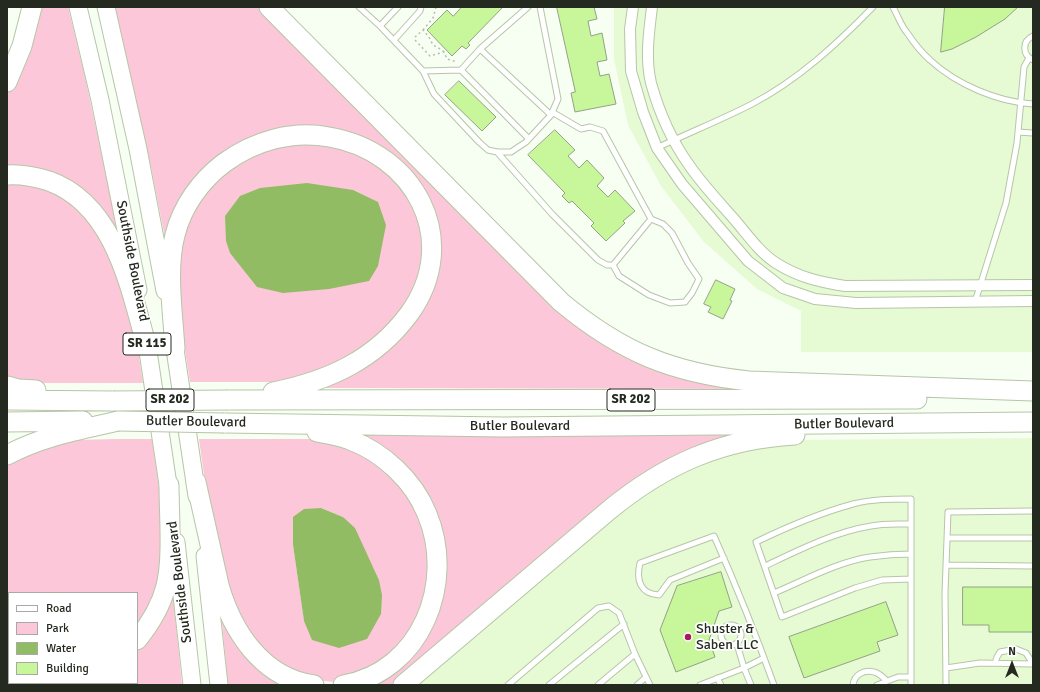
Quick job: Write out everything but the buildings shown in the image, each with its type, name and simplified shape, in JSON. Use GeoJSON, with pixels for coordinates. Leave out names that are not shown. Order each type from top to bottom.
{"type":"FeatureCollection","features":[{"type":"Feature","properties":{"kind":"highway"},"geometry":{"type":"LineString","coordinates":[[7,82],[22,46],[32,7]]}},
{"type":"Feature","properties":{"kind":"highway","name":"Southside Boulevard"},"geometry":{"type":"LineString","coordinates":[[78,7],[100,100],[117,183],[148,351],[169,485],[192,685]]}},
{"type":"Feature","properties":{"kind":"highway","name":"Southside Boulevard"},"geometry":{"type":"LineString","coordinates":[[106,7],[138,149],[164,282],[196,482],[212,610],[219,685]]}},
{"type":"Feature","properties":{"kind":"highway"},"geometry":{"type":"LineString","coordinates":[[269,7],[561,302],[603,334],[627,347],[673,367],[710,376],[735,379],[1033,391]]}},
{"type":"Feature","properties":{"kind":"highway"},"geometry":{"type":"LineString","coordinates":[[175,349],[171,276],[174,237],[188,203],[201,184],[218,167],[238,153],[262,143],[287,136],[314,135],[327,136],[353,143],[378,157],[400,174],[410,184],[428,218],[432,255],[426,281],[420,295],[406,318],[377,347],[340,372],[297,387],[228,400]]}},
{"type":"Feature","properties":{"kind":"highway"},"geometry":{"type":"LineString","coordinates":[[7,176],[32,177],[54,183],[75,195],[95,214],[111,238],[123,267],[148,351]]}},
{"type":"Feature","properties":{"kind":"highway"},"geometry":{"type":"LineString","coordinates":[[7,386],[18,389],[41,391],[76,400]]}},
{"type":"Feature","properties":{"kind":"highway","name":"Butler Boulevard"},"geometry":{"type":"LineString","coordinates":[[7,400],[1033,399]]}},
{"type":"Feature","properties":{"kind":"highway","name":"Butler Boulevard"},"geometry":{"type":"LineString","coordinates":[[7,422],[224,422],[511,427],[1025,422]]}},
{"type":"Feature","properties":{"kind":"highway"},"geometry":{"type":"LineString","coordinates":[[7,455],[44,439],[118,422]]}},
{"type":"Feature","properties":{"kind":"highway"},"geometry":{"type":"LineString","coordinates":[[403,685],[622,500],[656,476],[691,458],[725,447],[768,438],[808,435],[912,433],[1025,422]]}},
{"type":"Feature","properties":{"kind":"highway"},"geometry":{"type":"LineString","coordinates":[[281,423],[309,431],[349,439],[376,453],[397,470],[406,480],[421,502],[431,526],[436,553],[436,579],[431,604],[422,627],[408,649],[391,666],[372,677],[343,685]]}},
{"type":"Feature","properties":{"kind":"highway"},"geometry":{"type":"LineString","coordinates":[[196,482],[219,585],[224,602],[237,630],[252,650],[272,668],[290,679],[314,685]]}},
{"type":"Feature","properties":{"kind":"highway"},"geometry":{"type":"LineString","coordinates":[[138,639],[154,615],[166,586],[169,549],[169,485]]}},
{"type":"Feature","properties":{"kind":"street"},"geometry":{"type":"LineString","coordinates":[[633,7],[630,29],[631,71],[643,112],[657,148],[682,184],[748,261],[783,288],[815,300],[856,303],[1033,301]]}},
{"type":"Feature","properties":{"kind":"street"},"geometry":{"type":"LineString","coordinates":[[652,7],[648,48],[651,82],[660,109],[674,140],[690,166],[756,246],[775,263],[797,274],[819,282],[845,286],[1033,285]]}},
{"type":"Feature","properties":{"kind":"lane"},"geometry":{"type":"LineString","coordinates":[[359,7],[380,26],[423,71],[434,94],[483,146],[488,150],[498,152],[511,152],[526,142],[551,113],[558,99],[540,7]]}},
{"type":"Feature","properties":{"kind":"lane"},"geometry":{"type":"LineString","coordinates":[[380,26],[398,7]]}},
{"type":"Feature","properties":{"kind":"lane"},"geometry":{"type":"LineString","coordinates":[[394,40],[420,11],[421,7]]}},
{"type":"Feature","properties":{"kind":"lane"},"geometry":{"type":"LineString","coordinates":[[460,70],[480,49],[528,7]]}},
{"type":"Feature","properties":{"kind":"lane"},"geometry":{"type":"LineString","coordinates":[[657,148],[752,104],[801,74],[847,34],[873,7]]}},
{"type":"Feature","properties":{"kind":"lane"},"geometry":{"type":"LineString","coordinates":[[893,7],[906,33],[930,60],[954,77],[987,94],[1020,103],[1033,104]]}},
{"type":"Feature","properties":{"kind":"lane"},"geometry":{"type":"LineString","coordinates":[[975,302],[1006,203],[1018,132],[1024,67],[1031,59],[1026,55],[1025,45],[1027,40],[1033,36]]}},
{"type":"Feature","properties":{"kind":"lane"},"geometry":{"type":"LineString","coordinates":[[480,49],[551,113],[580,129],[590,127],[603,130],[651,219],[663,224],[672,233],[688,263],[700,279],[685,302],[670,303],[649,295],[619,276],[613,265]]}},
{"type":"Feature","properties":{"kind":"lane"},"geometry":{"type":"LineString","coordinates":[[423,71],[451,69],[460,70],[529,139]]}},
{"type":"Feature","properties":{"kind":"lane"},"geometry":{"type":"LineString","coordinates":[[1018,132],[1033,133]]}},
{"type":"Feature","properties":{"kind":"lane"},"geometry":{"type":"LineString","coordinates":[[498,152],[552,214],[598,260],[608,265],[613,265]]}},
{"type":"Feature","properties":{"kind":"lane"},"geometry":{"type":"LineString","coordinates":[[613,265],[651,219]]}},
{"type":"Feature","properties":{"kind":"lane"},"geometry":{"type":"LineString","coordinates":[[911,579],[882,580],[855,588],[782,618],[756,542],[792,525],[854,504],[880,500],[911,499],[911,524],[911,554],[911,579],[911,685]]}},
{"type":"Feature","properties":{"kind":"lane"},"geometry":{"type":"LineString","coordinates":[[946,685],[946,565],[948,512],[1033,511]]}},
{"type":"Feature","properties":{"kind":"lane"},"geometry":{"type":"LineString","coordinates":[[765,566],[818,541],[834,536],[872,526],[911,524]]}},
{"type":"Feature","properties":{"kind":"lane"},"geometry":{"type":"LineString","coordinates":[[724,558],[670,580],[659,595],[651,594],[642,587],[638,574],[640,563],[714,536],[724,558],[774,685]]}},
{"type":"Feature","properties":{"kind":"lane"},"geometry":{"type":"LineString","coordinates":[[947,538],[1033,538]]}},
{"type":"Feature","properties":{"kind":"lane"},"geometry":{"type":"LineString","coordinates":[[774,593],[831,568],[850,562],[869,557],[911,554]]}},
{"type":"Feature","properties":{"kind":"lane"},"geometry":{"type":"LineString","coordinates":[[946,565],[1033,566]]}},
{"type":"Feature","properties":{"kind":"lane"},"geometry":{"type":"LineString","coordinates":[[508,685],[598,608],[609,606],[619,613],[650,685]]}},
{"type":"Feature","properties":{"kind":"lane"},"geometry":{"type":"LineString","coordinates":[[549,685],[624,624]]}},
{"type":"Feature","properties":{"kind":"lane"},"geometry":{"type":"LineString","coordinates":[[737,644],[728,645],[723,641],[722,629],[726,625],[737,626],[741,632],[741,638],[737,644],[751,685]]}},
{"type":"Feature","properties":{"kind":"lane"},"geometry":{"type":"LineString","coordinates":[[995,663],[1000,652],[1016,649],[1026,653],[1033,664]]}},
{"type":"Feature","properties":{"kind":"lane"},"geometry":{"type":"LineString","coordinates":[[598,685],[636,654]]}},
{"type":"Feature","properties":{"kind":"lane"},"geometry":{"type":"LineString","coordinates":[[700,685],[744,668],[764,658]]}},
{"type":"Feature","properties":{"kind":"lane"},"geometry":{"type":"LineString","coordinates":[[946,668],[980,663],[1033,664]]}},
{"type":"Feature","properties":{"kind":"lane"},"geometry":{"type":"LineString","coordinates":[[853,685],[857,676],[867,671],[874,671],[878,673],[887,681]]}},
{"type":"Feature","properties":{"kind":"lane"},"geometry":{"type":"LineString","coordinates":[[637,685],[646,677]]}},
{"type":"Feature","properties":{"kind":"lane"},"geometry":{"type":"LineString","coordinates":[[877,685],[898,677],[911,677]]}},
{"type":"Feature","properties":{"kind":"lane"},"geometry":{"type":"LineString","coordinates":[[717,678],[721,685]]}},
{"type":"Feature","properties":{"kind":"path"},"geometry":{"type":"LineString","coordinates":[[436,7],[433,18],[414,39],[430,56],[444,52]]}},
{"type":"Feature","properties":{"kind":"path"},"geometry":{"type":"LineString","coordinates":[[423,30],[429,36],[432,45],[442,50],[447,59],[454,61],[451,69]]}},
{"type":"Feature","properties":{"kind":"shaded area"},"geometry":{"type":"Polygon","coordinates":[[[614,7],[1033,7],[1033,352],[801,352],[801,311],[757,289],[704,242],[661,186],[628,125],[614,59],[614,7]]]}},
{"type":"Feature","properties":{"kind":"shaded area"},"geometry":{"type":"Polygon","coordinates":[[[1033,438],[1033,685],[409,685],[619,507],[698,459],[788,440],[1033,438]]]}},
{"type":"Feature","properties":{"kind":"green space"},"geometry":{"type":"Polygon","coordinates":[[[35,7],[68,7],[85,77],[120,239],[101,213],[7,171],[7,88],[35,7]]]}},
{"type":"Feature","properties":{"kind":"green space"},"geometry":{"type":"Polygon","coordinates":[[[115,7],[262,7],[580,323],[756,389],[327,388],[326,387],[357,366],[407,320],[431,220],[357,142],[243,146],[166,243],[151,167],[115,7]]]}},
{"type":"Feature","properties":{"kind":"green space"},"geometry":{"type":"Polygon","coordinates":[[[268,144],[339,144],[395,176],[420,212],[426,257],[406,308],[357,356],[287,382],[190,382],[175,280],[188,212],[206,183],[268,144]]]}},
{"type":"Feature","properties":{"kind":"green space"},"geometry":{"type":"Polygon","coordinates":[[[7,180],[56,189],[95,223],[131,306],[143,383],[29,383],[7,380],[7,180]]]}},
{"type":"Feature","properties":{"kind":"green space"},"geometry":{"type":"Polygon","coordinates":[[[743,433],[700,450],[398,685],[361,685],[415,652],[440,531],[354,434],[743,433]]]}},
{"type":"Feature","properties":{"kind":"green space"},"geometry":{"type":"Polygon","coordinates":[[[152,439],[164,523],[162,583],[138,631],[138,592],[8,592],[8,680],[7,461],[32,449],[76,440],[152,439]]]}},
{"type":"Feature","properties":{"kind":"green space"},"geometry":{"type":"Polygon","coordinates":[[[199,439],[322,439],[360,450],[402,485],[429,537],[427,597],[397,653],[348,680],[333,682],[317,680],[282,670],[246,636],[215,554],[199,439]],[[321,508],[293,545],[304,620],[379,580],[368,557],[343,517],[321,508]]]}},
{"type":"Feature","properties":{"kind":"green space"},"geometry":{"type":"Polygon","coordinates":[[[172,585],[182,685],[73,685],[138,684],[138,644],[172,585]]]}},
{"type":"Feature","properties":{"kind":"green space"},"geometry":{"type":"Polygon","coordinates":[[[221,612],[298,685],[228,685],[221,612]]]}},
{"type":"Feature","properties":{"kind":"water"},"geometry":{"type":"Polygon","coordinates":[[[307,183],[353,190],[378,202],[386,225],[378,266],[369,281],[329,289],[283,293],[257,287],[230,253],[226,241],[225,216],[240,196],[260,188],[307,183]]]}},
{"type":"Feature","properties":{"kind":"water"},"geometry":{"type":"Polygon","coordinates":[[[321,508],[343,517],[355,528],[379,580],[382,595],[381,614],[367,639],[339,648],[312,640],[304,621],[293,545],[293,517],[304,509],[321,508]]]}},
{"type":"Feature","properties":{"kind":"place","name":"Shuster & Saben LLC"},"geometry":{"type":"Point","coordinates":[688,637]}}]}
